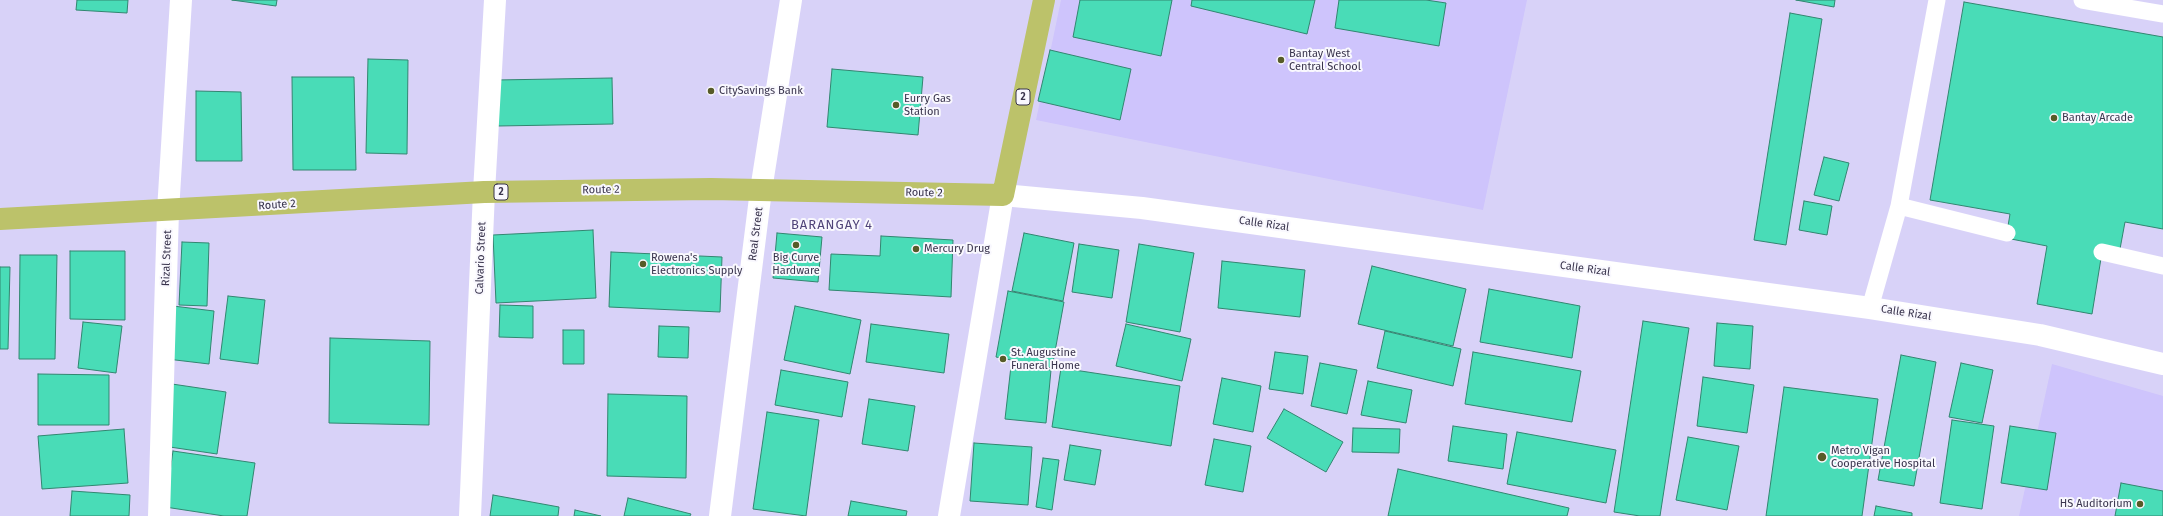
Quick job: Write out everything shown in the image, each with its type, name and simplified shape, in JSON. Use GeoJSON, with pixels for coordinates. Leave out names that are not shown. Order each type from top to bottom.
{"type":"FeatureCollection","features":[{"type":"Feature","properties":{"kind":"highway","name":"2"},"geometry":{"type":"LineString","coordinates":[[1003,195],[1044,0]]}},
{"type":"Feature","properties":{"kind":"highway","name":"Route 2"},"geometry":{"type":"LineString","coordinates":[[0,219],[168,211],[484,192],[761,190],[1003,195]]}},
{"type":"Feature","properties":{"kind":"street","name":"Rizal Street"},"geometry":{"type":"LineString","coordinates":[[159,516],[168,211],[181,0]]}},
{"type":"Feature","properties":{"kind":"street","name":"Calvario Street"},"geometry":{"type":"LineString","coordinates":[[470,516],[484,192],[495,0]]}},
{"type":"Feature","properties":{"kind":"street","name":"Real Street"},"geometry":{"type":"LineString","coordinates":[[720,516],[761,190],[791,0]]}},
{"type":"Feature","properties":{"kind":"street","name":"Calle Rizal"},"geometry":{"type":"LineString","coordinates":[[1003,195],[1142,208],[1870,308],[2040,335],[2163,364]]}},
{"type":"Feature","properties":{"kind":"street"},"geometry":{"type":"LineString","coordinates":[[949,516],[1003,195]]}},
{"type":"Feature","properties":{"kind":"lane"},"geometry":{"type":"LineString","coordinates":[[1870,308],[1899,206],[1937,0]]}},
{"type":"Feature","properties":{"kind":"lane"},"geometry":{"type":"LineString","coordinates":[[2082,0],[2163,14]]}},
{"type":"Feature","properties":{"kind":"lane"},"geometry":{"type":"LineString","coordinates":[[1899,206],[2007,233]]}},
{"type":"Feature","properties":{"kind":"lane"},"geometry":{"type":"LineString","coordinates":[[2102,252],[2163,266]]}},
{"type":"Feature","properties":{"kind":"shaded area","name":"Bantay West Central School"},"geometry":{"type":"Polygon","coordinates":[[[1061,0],[1527,0],[1483,210],[1036,120],[1061,0]]]}},
{"type":"Feature","properties":{"kind":"shaded area"},"geometry":{"type":"Polygon","coordinates":[[[2052,364],[2163,396],[2163,516],[2019,516],[2052,364]]]}},
{"type":"Feature","properties":{"kind":"building"},"geometry":{"type":"Polygon","coordinates":[[[77,0],[128,0],[127,13],[76,10],[77,0]]]}},
{"type":"Feature","properties":{"kind":"building"},"geometry":{"type":"Polygon","coordinates":[[[232,0],[277,0],[276,6],[232,0]]]}},
{"type":"Feature","properties":{"kind":"building"},"geometry":{"type":"Polygon","coordinates":[[[1080,0],[1172,0],[1161,56],[1073,37],[1080,0]]]}},
{"type":"Feature","properties":{"kind":"building"},"geometry":{"type":"Polygon","coordinates":[[[1192,0],[1315,0],[1307,34],[1191,6],[1192,0]]]}},
{"type":"Feature","properties":{"kind":"building"},"geometry":{"type":"Polygon","coordinates":[[[1339,0],[1426,0],[1446,3],[1439,46],[1335,28],[1339,0]]]}},
{"type":"Feature","properties":{"kind":"building"},"geometry":{"type":"Polygon","coordinates":[[[1796,0],[1835,0],[1834,7],[1796,0]]]}},
{"type":"Feature","properties":{"kind":"building","name":"Bantay Arcade"},"geometry":{"type":"Polygon","coordinates":[[[1964,2],[2163,37],[2163,229],[2125,222],[2120,249],[2103,246],[2092,314],[2037,304],[2047,246],[2006,238],[2010,214],[1930,200],[1964,2]]]}},
{"type":"Feature","properties":{"kind":"building"},"geometry":{"type":"Polygon","coordinates":[[[1790,13],[1822,19],[1786,245],[1754,240],[1790,13]]]}},
{"type":"Feature","properties":{"kind":"building"},"geometry":{"type":"Polygon","coordinates":[[[1050,50],[1131,69],[1120,120],[1038,101],[1050,50]]]}},
{"type":"Feature","properties":{"kind":"building"},"geometry":{"type":"Polygon","coordinates":[[[368,59],[408,60],[407,154],[366,153],[368,59]]]}},
{"type":"Feature","properties":{"kind":"building"},"geometry":{"type":"Polygon","coordinates":[[[832,69],[923,77],[918,135],[827,127],[832,69]]]}},
{"type":"Feature","properties":{"kind":"building"},"geometry":{"type":"Polygon","coordinates":[[[292,77],[354,77],[356,170],[293,170],[292,77]]]}},
{"type":"Feature","properties":{"kind":"building"},"geometry":{"type":"Polygon","coordinates":[[[612,78],[613,124],[498,126],[496,80],[612,78]]]}},
{"type":"Feature","properties":{"kind":"building"},"geometry":{"type":"Polygon","coordinates":[[[196,91],[241,92],[242,161],[196,161],[196,91]]]}},
{"type":"Feature","properties":{"kind":"building"},"geometry":{"type":"Polygon","coordinates":[[[1824,157],[1849,163],[1839,201],[1814,195],[1824,157]]]}},
{"type":"Feature","properties":{"kind":"building"},"geometry":{"type":"Polygon","coordinates":[[[1804,201],[1832,206],[1827,235],[1799,230],[1804,201]]]}},
{"type":"Feature","properties":{"kind":"building"},"geometry":{"type":"Polygon","coordinates":[[[593,230],[596,298],[496,303],[493,235],[593,230]]]}},
{"type":"Feature","properties":{"kind":"building"},"geometry":{"type":"Polygon","coordinates":[[[777,233],[822,237],[818,282],[773,278],[777,233]]]}},
{"type":"Feature","properties":{"kind":"building"},"geometry":{"type":"Polygon","coordinates":[[[1024,233],[1074,243],[1063,301],[1012,291],[1024,233]]]}},
{"type":"Feature","properties":{"kind":"building"},"geometry":{"type":"Polygon","coordinates":[[[881,236],[953,240],[951,297],[829,290],[831,254],[880,256],[881,236]]]}},
{"type":"Feature","properties":{"kind":"building"},"geometry":{"type":"Polygon","coordinates":[[[182,242],[209,243],[207,306],[179,305],[182,242]]]}},
{"type":"Feature","properties":{"kind":"building"},"geometry":{"type":"Polygon","coordinates":[[[1079,244],[1119,250],[1112,298],[1072,292],[1079,244]]]}},
{"type":"Feature","properties":{"kind":"building"},"geometry":{"type":"Polygon","coordinates":[[[1139,244],[1194,253],[1180,332],[1126,322],[1139,244]]]}},
{"type":"Feature","properties":{"kind":"building"},"geometry":{"type":"Polygon","coordinates":[[[70,251],[125,251],[125,320],[70,319],[70,251]]]}},
{"type":"Feature","properties":{"kind":"building"},"geometry":{"type":"Polygon","coordinates":[[[611,252],[722,257],[720,312],[609,307],[611,252]]]}},
{"type":"Feature","properties":{"kind":"building"},"geometry":{"type":"Polygon","coordinates":[[[20,255],[57,255],[55,359],[19,359],[20,255]]]}},
{"type":"Feature","properties":{"kind":"building"},"geometry":{"type":"Polygon","coordinates":[[[1222,261],[1305,270],[1300,317],[1218,308],[1222,261]]]}},
{"type":"Feature","properties":{"kind":"building"},"geometry":{"type":"Polygon","coordinates":[[[1372,266],[1466,289],[1453,346],[1358,324],[1372,266]]]}},
{"type":"Feature","properties":{"kind":"building"},"geometry":{"type":"Polygon","coordinates":[[[0,267],[10,267],[8,349],[0,349],[0,267]]]}},
{"type":"Feature","properties":{"kind":"building"},"geometry":{"type":"Polygon","coordinates":[[[1489,289],[1580,306],[1572,358],[1480,342],[1489,289]]]}},
{"type":"Feature","properties":{"kind":"building"},"geometry":{"type":"Polygon","coordinates":[[[1008,291],[1064,302],[1052,368],[996,357],[1008,291]]]}},
{"type":"Feature","properties":{"kind":"building"},"geometry":{"type":"Polygon","coordinates":[[[228,296],[265,300],[258,364],[220,359],[228,296]]]}},
{"type":"Feature","properties":{"kind":"building"},"geometry":{"type":"Polygon","coordinates":[[[500,305],[533,306],[533,338],[499,337],[500,305]]]}},
{"type":"Feature","properties":{"kind":"building"},"geometry":{"type":"Polygon","coordinates":[[[173,306],[214,311],[209,364],[167,359],[173,306]]]}},
{"type":"Feature","properties":{"kind":"building"},"geometry":{"type":"Polygon","coordinates":[[[795,306],[861,320],[850,374],[784,360],[795,306]]]}},
{"type":"Feature","properties":{"kind":"building"},"geometry":{"type":"Polygon","coordinates":[[[1643,321],[1689,328],[1660,516],[1640,516],[1614,512],[1643,321]]]}},
{"type":"Feature","properties":{"kind":"building"},"geometry":{"type":"Polygon","coordinates":[[[83,322],[122,326],[116,373],[78,368],[83,322]]]}},
{"type":"Feature","properties":{"kind":"building"},"geometry":{"type":"Polygon","coordinates":[[[1717,323],[1753,326],[1750,369],[1714,366],[1717,323]]]}},
{"type":"Feature","properties":{"kind":"building"},"geometry":{"type":"Polygon","coordinates":[[[871,324],[949,334],[944,373],[866,362],[871,324]]]}},
{"type":"Feature","properties":{"kind":"building"},"geometry":{"type":"Polygon","coordinates":[[[1126,324],[1191,339],[1182,381],[1116,366],[1126,324]]]}},
{"type":"Feature","properties":{"kind":"building"},"geometry":{"type":"Polygon","coordinates":[[[659,326],[689,327],[688,358],[658,357],[659,326]]]}},
{"type":"Feature","properties":{"kind":"building"},"geometry":{"type":"Polygon","coordinates":[[[563,330],[584,330],[584,364],[563,364],[563,330]]]}},
{"type":"Feature","properties":{"kind":"building"},"geometry":{"type":"Polygon","coordinates":[[[1385,331],[1461,349],[1453,386],[1377,368],[1385,331]]]}},
{"type":"Feature","properties":{"kind":"building"},"geometry":{"type":"Polygon","coordinates":[[[330,338],[430,341],[429,425],[329,423],[330,338]]]}},
{"type":"Feature","properties":{"kind":"building"},"geometry":{"type":"Polygon","coordinates":[[[1275,352],[1308,356],[1303,394],[1269,389],[1275,352]]]}},
{"type":"Feature","properties":{"kind":"building"},"geometry":{"type":"Polygon","coordinates":[[[1473,352],[1581,371],[1572,422],[1465,404],[1473,352]]]}},
{"type":"Feature","properties":{"kind":"building"},"geometry":{"type":"Polygon","coordinates":[[[1901,355],[1936,362],[1914,486],[1878,480],[1901,355]]]}},
{"type":"Feature","properties":{"kind":"building"},"geometry":{"type":"Polygon","coordinates":[[[1320,363],[1357,370],[1347,414],[1311,406],[1320,363]]]}},
{"type":"Feature","properties":{"kind":"building"},"geometry":{"type":"Polygon","coordinates":[[[1961,363],[1993,370],[1982,423],[1949,417],[1961,363]]]}},
{"type":"Feature","properties":{"kind":"building"},"geometry":{"type":"Polygon","coordinates":[[[1011,366],[1051,370],[1046,423],[1005,419],[1011,366]]]}},
{"type":"Feature","properties":{"kind":"building"},"geometry":{"type":"Polygon","coordinates":[[[1061,368],[1180,386],[1171,446],[1052,427],[1061,368]]]}},
{"type":"Feature","properties":{"kind":"building"},"geometry":{"type":"Polygon","coordinates":[[[781,370],[848,382],[842,417],[775,405],[781,370]]]}},
{"type":"Feature","properties":{"kind":"building"},"geometry":{"type":"Polygon","coordinates":[[[38,374],[109,375],[109,425],[38,425],[38,374]]]}},
{"type":"Feature","properties":{"kind":"building"},"geometry":{"type":"Polygon","coordinates":[[[1703,377],[1754,385],[1747,433],[1697,426],[1703,377]]]}},
{"type":"Feature","properties":{"kind":"building"},"geometry":{"type":"Polygon","coordinates":[[[1222,378],[1261,386],[1253,432],[1213,424],[1222,378]]]}},
{"type":"Feature","properties":{"kind":"building"},"geometry":{"type":"Polygon","coordinates":[[[1368,381],[1412,390],[1406,423],[1361,415],[1368,381]]]}},
{"type":"Feature","properties":{"kind":"building"},"geometry":{"type":"Polygon","coordinates":[[[172,384],[226,392],[217,454],[163,446],[172,384]]]}},
{"type":"Feature","properties":{"kind":"building","name":"Metro Vigan Cooperative Hospital"},"geometry":{"type":"Polygon","coordinates":[[[1784,387],[1878,399],[1862,516],[1766,516],[1784,387]]]}},
{"type":"Feature","properties":{"kind":"building"},"geometry":{"type":"Polygon","coordinates":[[[608,394],[687,396],[686,478],[607,476],[608,394]]]}},
{"type":"Feature","properties":{"kind":"building"},"geometry":{"type":"Polygon","coordinates":[[[869,399],[915,406],[908,451],[862,444],[869,399]]]}},
{"type":"Feature","properties":{"kind":"building"},"geometry":{"type":"Polygon","coordinates":[[[1284,409],[1343,442],[1326,472],[1267,438],[1284,409]]]}},
{"type":"Feature","properties":{"kind":"building"},"geometry":{"type":"Polygon","coordinates":[[[767,412],[819,420],[806,516],[753,509],[767,412]]]}},
{"type":"Feature","properties":{"kind":"building"},"geometry":{"type":"Polygon","coordinates":[[[1952,420],[1994,426],[1982,509],[1940,503],[1952,420]]]}},
{"type":"Feature","properties":{"kind":"building"},"geometry":{"type":"Polygon","coordinates":[[[1453,426],[1507,434],[1503,469],[1448,461],[1453,426]]]}},
{"type":"Feature","properties":{"kind":"building"},"geometry":{"type":"Polygon","coordinates":[[[2010,426],[2056,433],[2047,490],[2001,483],[2010,426]]]}},
{"type":"Feature","properties":{"kind":"building"},"geometry":{"type":"Polygon","coordinates":[[[1353,428],[1400,429],[1399,453],[1352,452],[1353,428]]]}},
{"type":"Feature","properties":{"kind":"building"},"geometry":{"type":"Polygon","coordinates":[[[124,429],[128,483],[42,489],[38,436],[124,429]]]}},
{"type":"Feature","properties":{"kind":"building"},"geometry":{"type":"Polygon","coordinates":[[[1517,432],[1616,450],[1606,503],[1507,484],[1517,432]]]}},
{"type":"Feature","properties":{"kind":"building"},"geometry":{"type":"Polygon","coordinates":[[[1688,437],[1739,446],[1727,510],[1676,500],[1688,437]]]}},
{"type":"Feature","properties":{"kind":"building"},"geometry":{"type":"Polygon","coordinates":[[[1214,439],[1251,446],[1243,492],[1205,485],[1214,439]]]}},
{"type":"Feature","properties":{"kind":"building"},"geometry":{"type":"Polygon","coordinates":[[[974,443],[1032,447],[1028,505],[970,501],[974,443]]]}},
{"type":"Feature","properties":{"kind":"building"},"geometry":{"type":"Polygon","coordinates":[[[1070,445],[1101,450],[1095,485],[1064,480],[1070,445]]]}},
{"type":"Feature","properties":{"kind":"building"},"geometry":{"type":"Polygon","coordinates":[[[173,451],[255,463],[247,516],[224,516],[165,507],[173,451]]]}},
{"type":"Feature","properties":{"kind":"building"},"geometry":{"type":"Polygon","coordinates":[[[1043,458],[1059,460],[1052,510],[1036,507],[1043,458]]]}},
{"type":"Feature","properties":{"kind":"building"},"geometry":{"type":"Polygon","coordinates":[[[1398,469],[1569,508],[1567,516],[1388,516],[1398,469]]]}},
{"type":"Feature","properties":{"kind":"building","name":"HS Auditorium"},"geometry":{"type":"Polygon","coordinates":[[[2121,483],[2163,491],[2163,516],[2115,516],[2121,483]]]}},
{"type":"Feature","properties":{"kind":"building"},"geometry":{"type":"Polygon","coordinates":[[[72,491],[130,495],[129,516],[70,516],[72,491]]]}},
{"type":"Feature","properties":{"kind":"building"},"geometry":{"type":"Polygon","coordinates":[[[493,495],[559,507],[558,516],[490,516],[493,495]]]}},
{"type":"Feature","properties":{"kind":"building"},"geometry":{"type":"Polygon","coordinates":[[[628,498],[691,514],[690,516],[624,516],[628,498]]]}},
{"type":"Feature","properties":{"kind":"building"},"geometry":{"type":"Polygon","coordinates":[[[851,501],[907,511],[906,516],[848,516],[851,501]]]}},
{"type":"Feature","properties":{"kind":"building"},"geometry":{"type":"Polygon","coordinates":[[[1876,506],[1912,513],[1912,516],[1874,516],[1876,506]]]}},
{"type":"Feature","properties":{"kind":"building"},"geometry":{"type":"Polygon","coordinates":[[[575,510],[601,516],[574,516],[575,510]]]}},
{"type":"Feature","properties":{"kind":"place","name":"Bantay West Central School"},"geometry":{"type":"Point","coordinates":[1281,60]}},
{"type":"Feature","properties":{"kind":"place","name":"CitySavings Bank"},"geometry":{"type":"Point","coordinates":[711,91]}},
{"type":"Feature","properties":{"kind":"place","name":"Eurry Gas Station"},"geometry":{"type":"Point","coordinates":[896,105]}},
{"type":"Feature","properties":{"kind":"place","name":"Bantay Arcade"},"geometry":{"type":"Point","coordinates":[2054,118]}},
{"type":"Feature","properties":{"kind":"place","name":"Big Curve Hardware"},"geometry":{"type":"Point","coordinates":[796,245]}},
{"type":"Feature","properties":{"kind":"place","name":"Mercury Drug"},"geometry":{"type":"Point","coordinates":[916,249]}},
{"type":"Feature","properties":{"kind":"place","name":"Rowena's Electronics Supply"},"geometry":{"type":"Point","coordinates":[643,264]}},
{"type":"Feature","properties":{"kind":"place","name":"St. Augustine Funeral Home"},"geometry":{"type":"Point","coordinates":[1003,359]}},
{"type":"Feature","properties":{"kind":"place","name":"Metro Vigan Cooperative Hospital"},"geometry":{"type":"Point","coordinates":[1822,457]}},
{"type":"Feature","properties":{"kind":"place","name":"HS Auditorium"},"geometry":{"type":"Point","coordinates":[2140,504]}},
{"type":"Feature","properties":{"kind":"district","name":"BARANGAY 4"},"geometry":{"type":"Point","coordinates":[832,225]}}]}
